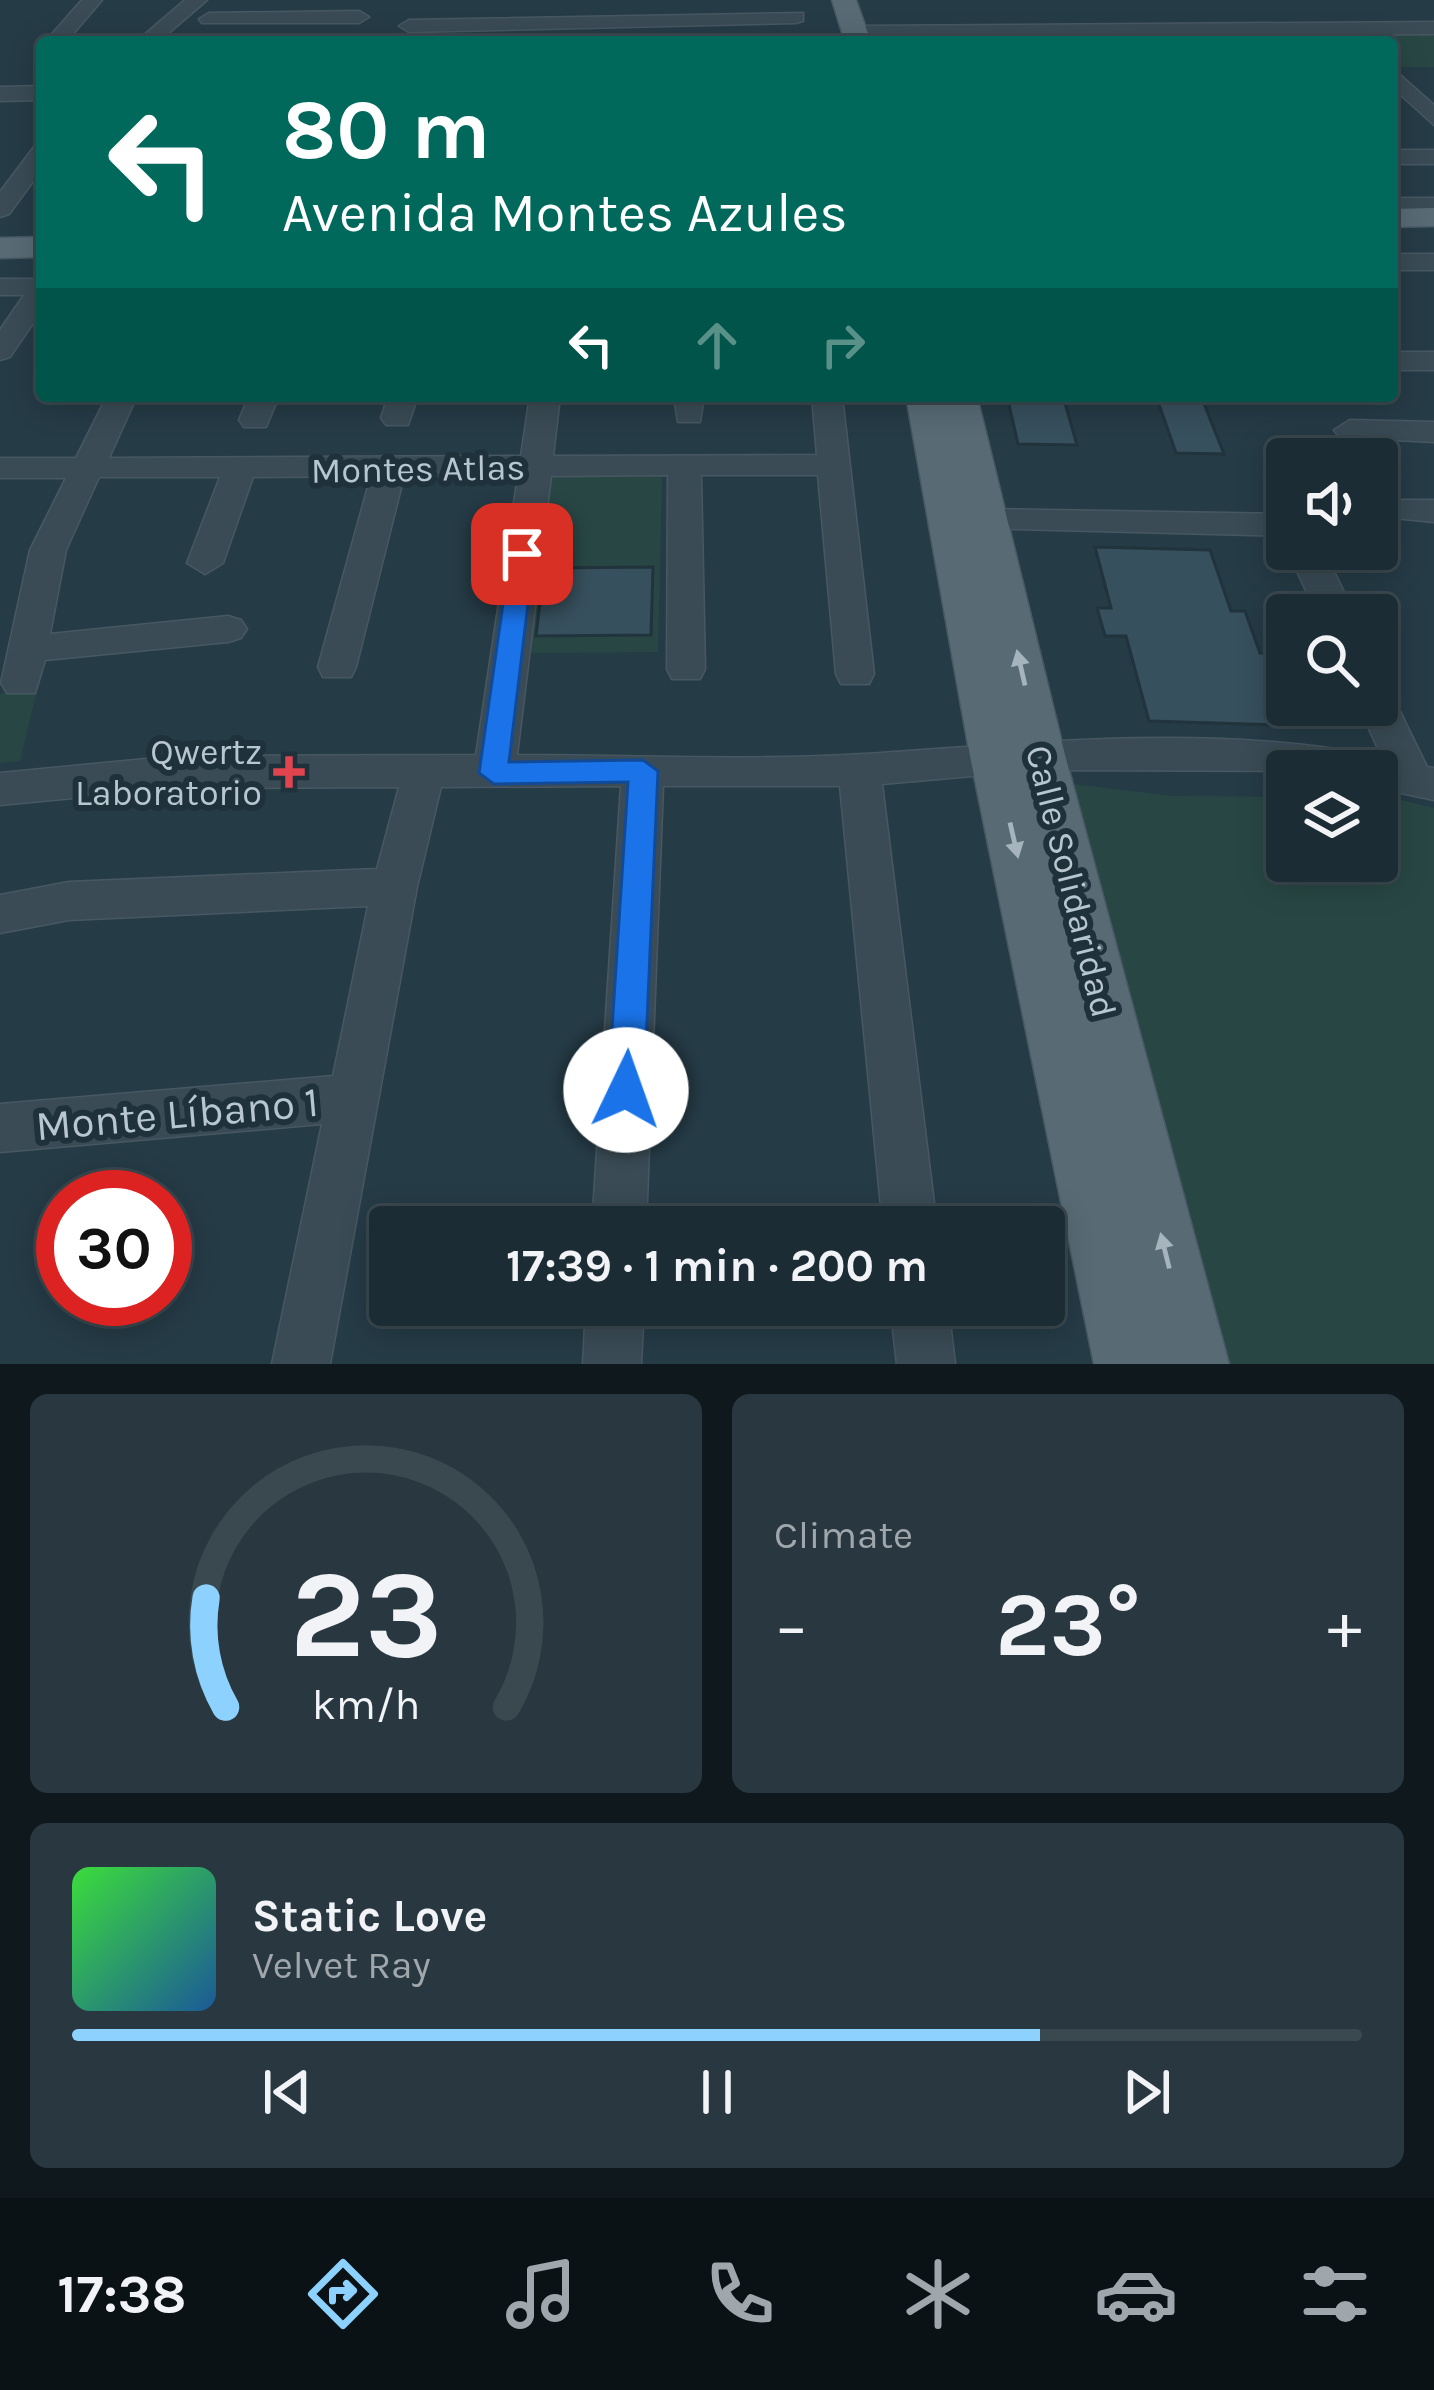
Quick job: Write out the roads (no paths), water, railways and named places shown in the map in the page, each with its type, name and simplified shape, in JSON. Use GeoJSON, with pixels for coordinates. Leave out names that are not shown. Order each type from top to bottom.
{"type":"FeatureCollection","features":[{"type":"Feature","properties":{"kind":"main road"},"geometry":{"type":"LineString","coordinates":[[844,0],[857,36]]}},
{"type":"Feature","properties":{"kind":"main road"},"geometry":{"type":"LineString","coordinates":[[1398,218],[1434,217]]}},
{"type":"Feature","properties":{"kind":"main road"},"geometry":{"type":"LineString","coordinates":[[2,229],[36,229]]}},
{"type":"Feature","properties":{"kind":"main road"},"geometry":{"type":"LineString","coordinates":[[2,229],[36,244]]}},
{"type":"Feature","properties":{"kind":"main road"},"geometry":{"type":"LineString","coordinates":[[1398,235],[1434,235]]}},
{"type":"Feature","properties":{"kind":"main road","name":"Calle Solidaridad"},"geometry":{"type":"LineString","coordinates":[[927,402],[1018,755],[1193,1364]]}},
{"type":"Feature","properties":{"kind":"main road","name":"Calle Solidaridad"},"geometry":{"type":"LineString","coordinates":[[959,402],[987,520],[1018,755],[1130,1364]]}},
{"type":"Feature","properties":{"kind":"street"},"geometry":{"type":"LineString","coordinates":[[60,36],[92,0]]}},
{"type":"Feature","properties":{"kind":"street"},"geometry":{"type":"LineString","coordinates":[[134,36],[178,0]]}},
{"type":"Feature","properties":{"kind":"street"},"geometry":{"type":"LineString","coordinates":[[153,36],[197,0]]}},
{"type":"Feature","properties":{"kind":"street"},"geometry":{"type":"LineString","coordinates":[[1138,0],[1164,36]]}},
{"type":"Feature","properties":{"kind":"street"},"geometry":{"type":"LineString","coordinates":[[1318,0],[1351,35]]}},
{"type":"Feature","properties":{"kind":"street"},"geometry":{"type":"LineString","coordinates":[[209,20],[366,12],[328,36]]}},
{"type":"Feature","properties":{"kind":"street"},"geometry":{"type":"LineString","coordinates":[[409,26],[796,17]]}},
{"type":"Feature","properties":{"kind":"street"},"geometry":{"type":"LineString","coordinates":[[872,36],[976,29],[1164,36],[1351,35],[1434,28]]}},
{"type":"Feature","properties":{"kind":"street"},"geometry":{"type":"LineString","coordinates":[[1398,73],[1434,72]]}},
{"type":"Feature","properties":{"kind":"street"},"geometry":{"type":"LineString","coordinates":[[1398,79],[1432,114]]}},
{"type":"Feature","properties":{"kind":"street"},"geometry":{"type":"LineString","coordinates":[[2,96],[36,93]]}},
{"type":"Feature","properties":{"kind":"street"},"geometry":{"type":"LineString","coordinates":[[1398,157],[1434,157]]}},
{"type":"Feature","properties":{"kind":"street"},"geometry":{"type":"LineString","coordinates":[[2,229],[36,164]]}},
{"type":"Feature","properties":{"kind":"street"},"geometry":{"type":"LineString","coordinates":[[2,229],[36,189]]}},
{"type":"Feature","properties":{"kind":"street"},"geometry":{"type":"LineString","coordinates":[[1398,206],[1434,206]]}},
{"type":"Feature","properties":{"kind":"street"},"geometry":{"type":"LineString","coordinates":[[1398,262],[1434,262]]}},
{"type":"Feature","properties":{"kind":"street"},"geometry":{"type":"LineString","coordinates":[[0,287],[36,288]]}},
{"type":"Feature","properties":{"kind":"street"},"geometry":{"type":"LineString","coordinates":[[0,351],[36,297]]}},
{"type":"Feature","properties":{"kind":"street"},"geometry":{"type":"LineString","coordinates":[[1398,361],[1434,361]]}},
{"type":"Feature","properties":{"kind":"street"},"geometry":{"type":"LineString","coordinates":[[119,402],[48,550],[25,666],[228,629]]}},
{"type":"Feature","properties":{"kind":"street"},"geometry":{"type":"LineString","coordinates":[[494,773],[544,402]]}},
{"type":"Feature","properties":{"kind":"street"},"geometry":{"type":"LineString","coordinates":[[828,402],[855,674]]}},
{"type":"Feature","properties":{"kind":"street"},"geometry":{"type":"LineString","coordinates":[[1350,430],[1434,432]]}},
{"type":"Feature","properties":{"kind":"street","name":"Montes Atlas"},"geometry":{"type":"LineString","coordinates":[[0,468],[837,465]]}},
{"type":"Feature","properties":{"kind":"street"},"geometry":{"type":"LineString","coordinates":[[338,667],[389,469]]}},
{"type":"Feature","properties":{"kind":"street"},"geometry":{"type":"LineString","coordinates":[[685,469],[686,669]]}},
{"type":"Feature","properties":{"kind":"street"},"geometry":{"type":"LineString","coordinates":[[205,563],[239,470]]}},
{"type":"Feature","properties":{"kind":"street"},"geometry":{"type":"LineString","coordinates":[[1398,510],[1434,511]]}},
{"type":"Feature","properties":{"kind":"street"},"geometry":{"type":"LineString","coordinates":[[987,520],[1266,525]]}},
{"type":"Feature","properties":{"kind":"street"},"geometry":{"type":"LineString","coordinates":[[1391,726],[1423,780]]}},
{"type":"Feature","properties":{"kind":"street"},"geometry":{"type":"LineString","coordinates":[[0,789],[177,772],[423,775],[859,770],[1018,755],[1320,760],[1423,780]]}},
{"type":"Feature","properties":{"kind":"street"},"geometry":{"type":"LineString","coordinates":[[859,770],[908,1206]]}},
{"type":"Feature","properties":{"kind":"street"},"geometry":{"type":"LineString","coordinates":[[620,1206],[643,771]]}},
{"type":"Feature","properties":{"kind":"street"},"geometry":{"type":"LineString","coordinates":[[301,1364],[395,887],[423,775]]}},
{"type":"Feature","properties":{"kind":"street"},"geometry":{"type":"LineString","coordinates":[[0,914],[89,900],[395,887]]}},
{"type":"Feature","properties":{"kind":"street","name":"Monte Líbano 1"},"geometry":{"type":"LineString","coordinates":[[0,1128],[353,1098]]}},
{"type":"Feature","properties":{"kind":"street"},"geometry":{"type":"LineString","coordinates":[[612,1364],[614,1326]]}},
{"type":"Feature","properties":{"kind":"street"},"geometry":{"type":"LineString","coordinates":[[921,1326],[926,1364]]}},
{"type":"Feature","properties":{"kind":"place","name":"Qwertz Laboratorio"},"geometry":{"type":"Point","coordinates":[289,772]}}]}
